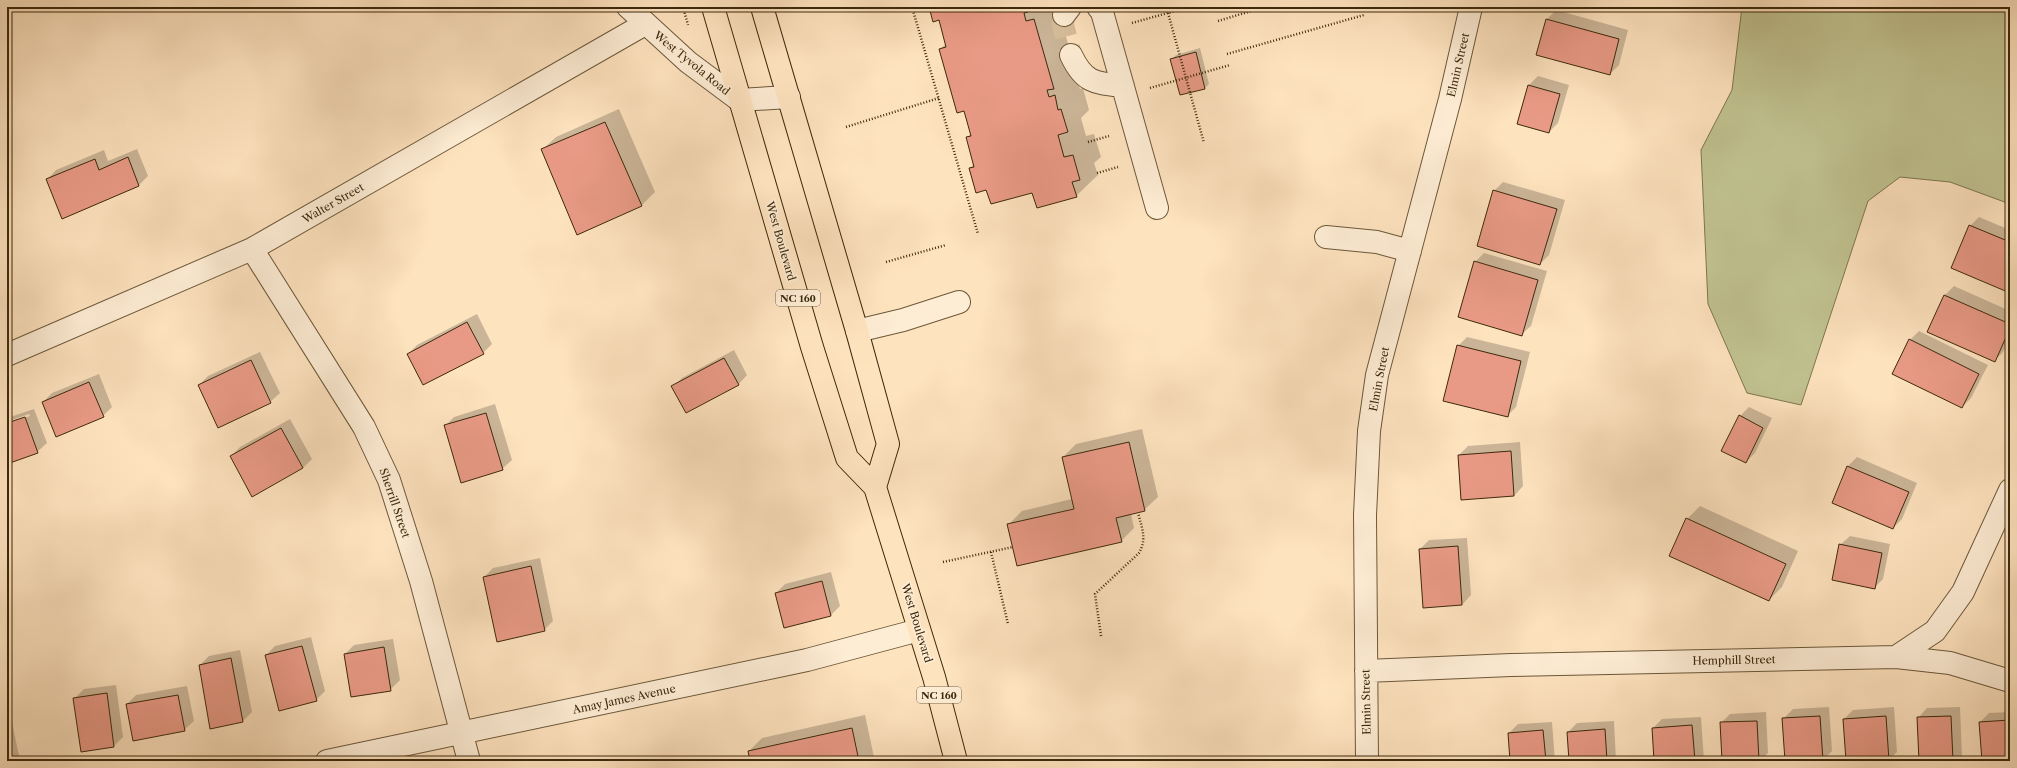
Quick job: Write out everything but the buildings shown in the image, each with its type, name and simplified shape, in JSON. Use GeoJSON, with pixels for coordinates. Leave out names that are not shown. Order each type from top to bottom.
{"type":"FeatureCollection","features":[{"type":"Feature","properties":{"kind":"main road","name":"West Boulevard"},"geometry":{"type":"LineString","coordinates":[[713,7],[739,100],[847,458],[875,487],[934,677],[956,761]]}},
{"type":"Feature","properties":{"kind":"main road"},"geometry":{"type":"LineString","coordinates":[[762,7],[857,331],[888,444],[875,487]]}},
{"type":"Feature","properties":{"kind":"street","name":"West Tyvola Road"},"geometry":{"type":"LineString","coordinates":[[628,7],[688,62],[739,100],[789,97]]}},
{"type":"Feature","properties":{"kind":"street"},"geometry":{"type":"LineString","coordinates":[[1098,7],[1102,12],[1133,88],[1157,208]]}},
{"type":"Feature","properties":{"kind":"street","name":"Elmin Street"},"geometry":{"type":"LineString","coordinates":[[1367,761],[1365,515],[1369,431],[1377,375],[1450,99],[1471,7]]}},
{"type":"Feature","properties":{"kind":"street","name":"Walter Street"},"geometry":{"type":"LineString","coordinates":[[7,355],[252,249],[645,24]]}},
{"type":"Feature","properties":{"kind":"street"},"geometry":{"type":"LineString","coordinates":[[1071,55],[1078,70],[1097,83],[1133,88]]}},
{"type":"Feature","properties":{"kind":"street"},"geometry":{"type":"LineString","coordinates":[[1326,237],[1377,242],[1410,251]]}},
{"type":"Feature","properties":{"kind":"street","name":"Sherrill Street"},"geometry":{"type":"LineString","coordinates":[[252,249],[364,427],[389,480],[421,581],[469,761]]}},
{"type":"Feature","properties":{"kind":"street"},"geometry":{"type":"LineString","coordinates":[[857,331],[903,320],[959,302]]}},
{"type":"Feature","properties":{"kind":"street"},"geometry":{"type":"LineString","coordinates":[[1896,657],[1935,631],[1963,592],[2010,490]]}},
{"type":"Feature","properties":{"kind":"street","name":"Amay James Avenue"},"geometry":{"type":"LineString","coordinates":[[327,761],[807,660],[919,630]]}},
{"type":"Feature","properties":{"kind":"street","name":"Hemphill Street"},"geometry":{"type":"LineString","coordinates":[[1366,671],[1511,665],[1896,657],[1950,663],[2010,681]]}},
{"type":"Feature","properties":{"kind":"path"},"geometry":{"type":"LineString","coordinates":[[912,7],[978,234]]}},
{"type":"Feature","properties":{"kind":"path"},"geometry":{"type":"LineString","coordinates":[[1124,26],[1189,7]]}},
{"type":"Feature","properties":{"kind":"path"},"geometry":{"type":"LineString","coordinates":[[1218,21],[1261,8]]}},
{"type":"Feature","properties":{"kind":"path"},"geometry":{"type":"LineString","coordinates":[[1168,13],[1204,143]]}},
{"type":"Feature","properties":{"kind":"path"},"geometry":{"type":"LineString","coordinates":[[1227,54],[1364,15]]}},
{"type":"Feature","properties":{"kind":"path"},"geometry":{"type":"LineString","coordinates":[[1133,88],[1186,78],[1230,65]]}},
{"type":"Feature","properties":{"kind":"path"},"geometry":{"type":"LineString","coordinates":[[846,126],[939,98]]}},
{"type":"Feature","properties":{"kind":"path"},"geometry":{"type":"LineString","coordinates":[[886,262],[946,245]]}},
{"type":"Feature","properties":{"kind":"path"},"geometry":{"type":"LineString","coordinates":[[1101,636],[1095,594],[1139,553],[1143,545],[1144,536],[1138,514]]}},
{"type":"Feature","properties":{"kind":"path"},"geometry":{"type":"LineString","coordinates":[[943,562],[1013,547]]}},
{"type":"Feature","properties":{"kind":"path"},"geometry":{"type":"LineString","coordinates":[[991,552],[1008,624]]}},
{"type":"Feature","properties":{"kind":"green space"},"geometry":{"type":"Polygon","coordinates":[[[1742,7],[2010,7],[2010,204],[1950,182],[1900,177],[1868,201],[1801,405],[1747,393],[1708,304],[1701,150],[1732,90],[1742,7]]]}},
{"type":"Feature","properties":{"kind":"waterway"},"geometry":{"type":"LineString","coordinates":[[7,12],[10,7]]}},
{"type":"Feature","properties":{"kind":"tunnel"},"geometry":{"type":"LineString","coordinates":[[1064,15],[1063,25],[1071,55]]}}]}
